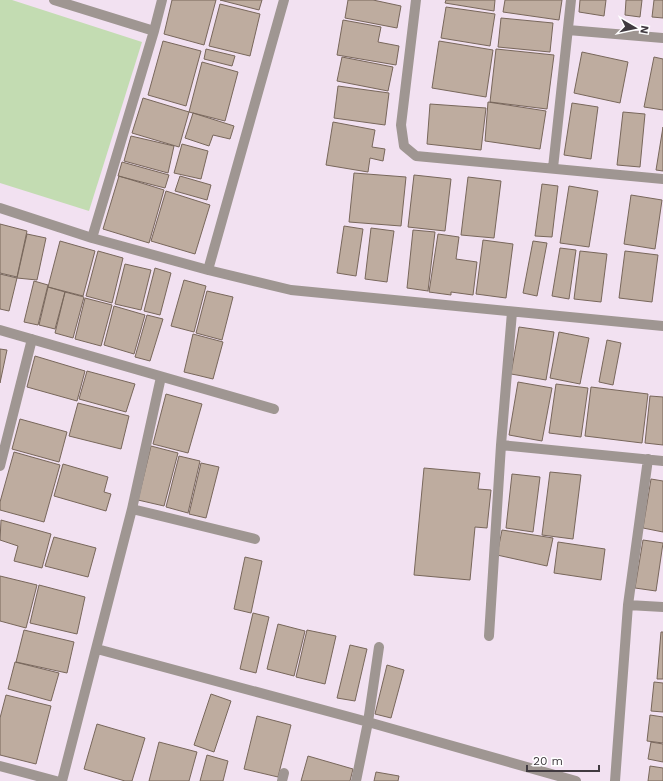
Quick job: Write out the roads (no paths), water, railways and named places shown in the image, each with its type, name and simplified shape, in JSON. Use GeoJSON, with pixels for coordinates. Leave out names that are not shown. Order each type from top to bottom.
{"type":"FeatureCollection","features":[{"type":"Feature","properties":{"kind":"street"},"geometry":{"type":"LineString","coordinates":[[54,0],[154,31]]}},
{"type":"Feature","properties":{"kind":"street"},"geometry":{"type":"LineString","coordinates":[[92,238],[162,0]]}},
{"type":"Feature","properties":{"kind":"street"},"geometry":{"type":"LineString","coordinates":[[208,270],[284,0]]}},
{"type":"Feature","properties":{"kind":"street"},"geometry":{"type":"LineString","coordinates":[[416,0],[401,125],[404,146],[416,156],[663,179]]}},
{"type":"Feature","properties":{"kind":"street"},"geometry":{"type":"LineString","coordinates":[[553,168],[571,0]]}},
{"type":"Feature","properties":{"kind":"street"},"geometry":{"type":"LineString","coordinates":[[568,30],[663,38]]}},
{"type":"Feature","properties":{"kind":"street"},"geometry":{"type":"LineString","coordinates":[[0,208],[92,238],[208,270],[291,290],[663,326]]}},
{"type":"Feature","properties":{"kind":"street"},"geometry":{"type":"LineString","coordinates":[[489,636],[501,445],[512,312]]}},
{"type":"Feature","properties":{"kind":"street"},"geometry":{"type":"LineString","coordinates":[[0,330],[274,410]]}},
{"type":"Feature","properties":{"kind":"street"},"geometry":{"type":"LineString","coordinates":[[1,461],[32,339]]}},
{"type":"Feature","properties":{"kind":"street"},"geometry":{"type":"LineString","coordinates":[[62,781],[132,509],[161,377]]}},
{"type":"Feature","properties":{"kind":"street"},"geometry":{"type":"LineString","coordinates":[[501,445],[663,461]]}},
{"type":"Feature","properties":{"kind":"street"},"geometry":{"type":"LineString","coordinates":[[615,781],[628,604],[648,459]]}},
{"type":"Feature","properties":{"kind":"street"},"geometry":{"type":"LineString","coordinates":[[132,509],[255,539]]}},
{"type":"Feature","properties":{"kind":"street"},"geometry":{"type":"LineString","coordinates":[[628,604],[663,607]]}},
{"type":"Feature","properties":{"kind":"street"},"geometry":{"type":"LineString","coordinates":[[356,781],[368,722],[379,647]]}},
{"type":"Feature","properties":{"kind":"street"},"geometry":{"type":"LineString","coordinates":[[97,649],[368,722],[576,781]]}},
{"type":"Feature","properties":{"kind":"street"},"geometry":{"type":"LineString","coordinates":[[0,766],[56,781]]}}]}
